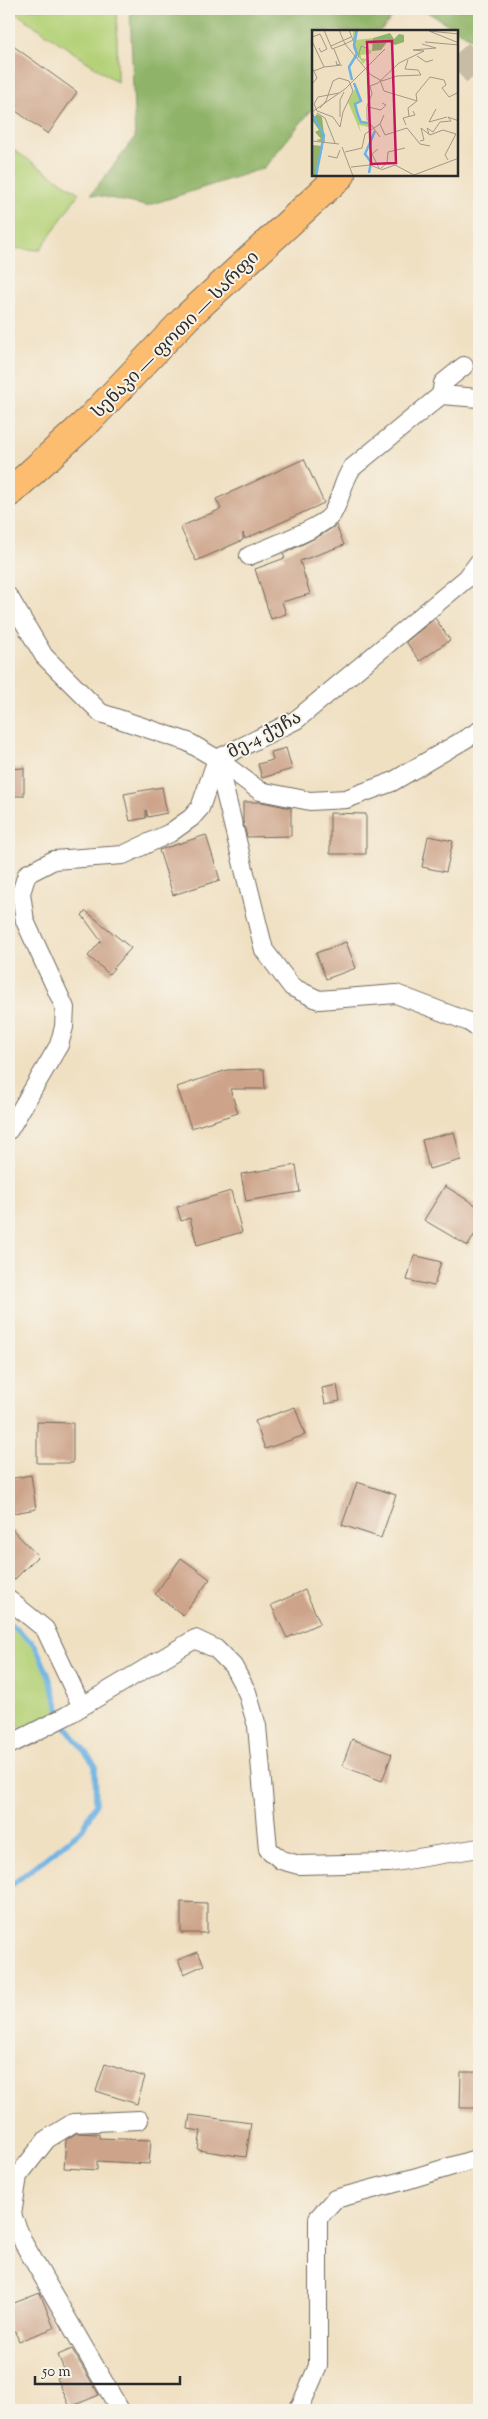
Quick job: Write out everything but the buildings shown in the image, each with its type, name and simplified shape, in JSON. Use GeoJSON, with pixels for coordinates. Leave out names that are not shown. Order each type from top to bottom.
{"type":"FeatureCollection","features":[{"type":"Feature","properties":{"kind":"highway","name":"სენაკი — ფოთი — სარფი"},"geometry":{"type":"LineString","coordinates":[[9,493],[90,420],[187,317],[340,176]]}},
{"type":"Feature","properties":{"kind":"street"},"geometry":{"type":"LineString","coordinates":[[248,556],[317,525],[330,516],[345,478],[352,468],[441,394],[444,383],[464,366]]}},
{"type":"Feature","properties":{"kind":"street"},"geometry":{"type":"LineString","coordinates":[[441,394],[479,398]]}},
{"type":"Feature","properties":{"kind":"street","name":"მე-4 ქუჩა"},"geometry":{"type":"LineString","coordinates":[[9,1130],[59,1045],[64,1026],[64,1008],[25,921],[21,893],[27,874],[54,860],[123,855],[170,833],[191,818],[200,808],[217,759],[296,720],[467,578],[479,562]]}},
{"type":"Feature","properties":{"kind":"street"},"geometry":{"type":"LineString","coordinates":[[9,596],[44,656],[101,713],[188,742],[217,759],[260,791],[310,801],[346,799],[392,782],[479,730]]}},
{"type":"Feature","properties":{"kind":"street"},"geometry":{"type":"LineString","coordinates":[[217,759],[264,950],[292,987],[319,1000],[396,994],[469,1022],[479,1029]]}},
{"type":"Feature","properties":{"kind":"street"},"geometry":{"type":"LineString","coordinates":[[9,1600],[45,1629],[82,1706]]}},
{"type":"Feature","properties":{"kind":"street"},"geometry":{"type":"LineString","coordinates":[[9,1746],[66,1716],[195,1639],[216,1649],[233,1666],[247,1692],[257,1726],[268,1849],[281,1860],[299,1865],[388,1864],[479,1848]]}},
{"type":"Feature","properties":{"kind":"street"},"geometry":{"type":"LineString","coordinates":[[120,2410],[24,2244],[12,2215],[18,2176],[46,2139],[73,2123],[139,2120]]}},
{"type":"Feature","properties":{"kind":"street"},"geometry":{"type":"LineString","coordinates":[[297,2410],[302,2405],[318,2366],[318,2218],[336,2199],[410,2180],[479,2158]]}},
{"type":"Feature","properties":{"kind":"green space"},"geometry":{"type":"Polygon","coordinates":[[[10,9],[117,9],[117,82],[10,9]]]}},
{"type":"Feature","properties":{"kind":"green space"},"geometry":{"type":"Polygon","coordinates":[[[130,9],[400,9],[381,30],[312,30],[312,109],[264,168],[146,206],[91,194],[135,138],[130,9]]]}},
{"type":"Feature","properties":{"kind":"green space"},"geometry":{"type":"Polygon","coordinates":[[[422,9],[479,9],[479,43],[422,9]]]}},
{"type":"Feature","properties":{"kind":"green space"},"geometry":{"type":"Polygon","coordinates":[[[9,147],[79,193],[40,250],[9,248],[9,147]]]}},
{"type":"Feature","properties":{"kind":"green space"},"geometry":{"type":"Polygon","coordinates":[[[9,1623],[35,1645],[61,1712],[21,1730],[9,1702],[9,1623]]]}},
{"type":"Feature","properties":{"kind":"waterway"},"geometry":{"type":"LineString","coordinates":[[9,1623],[35,1645],[48,1674],[64,1724],[95,1765],[96,1803],[83,1829],[9,1887]]}},
{"type":"Feature","properties":{"kind":"tunnel"},"geometry":{"type":"LineString","coordinates":[[458,71],[479,52]]}}]}
